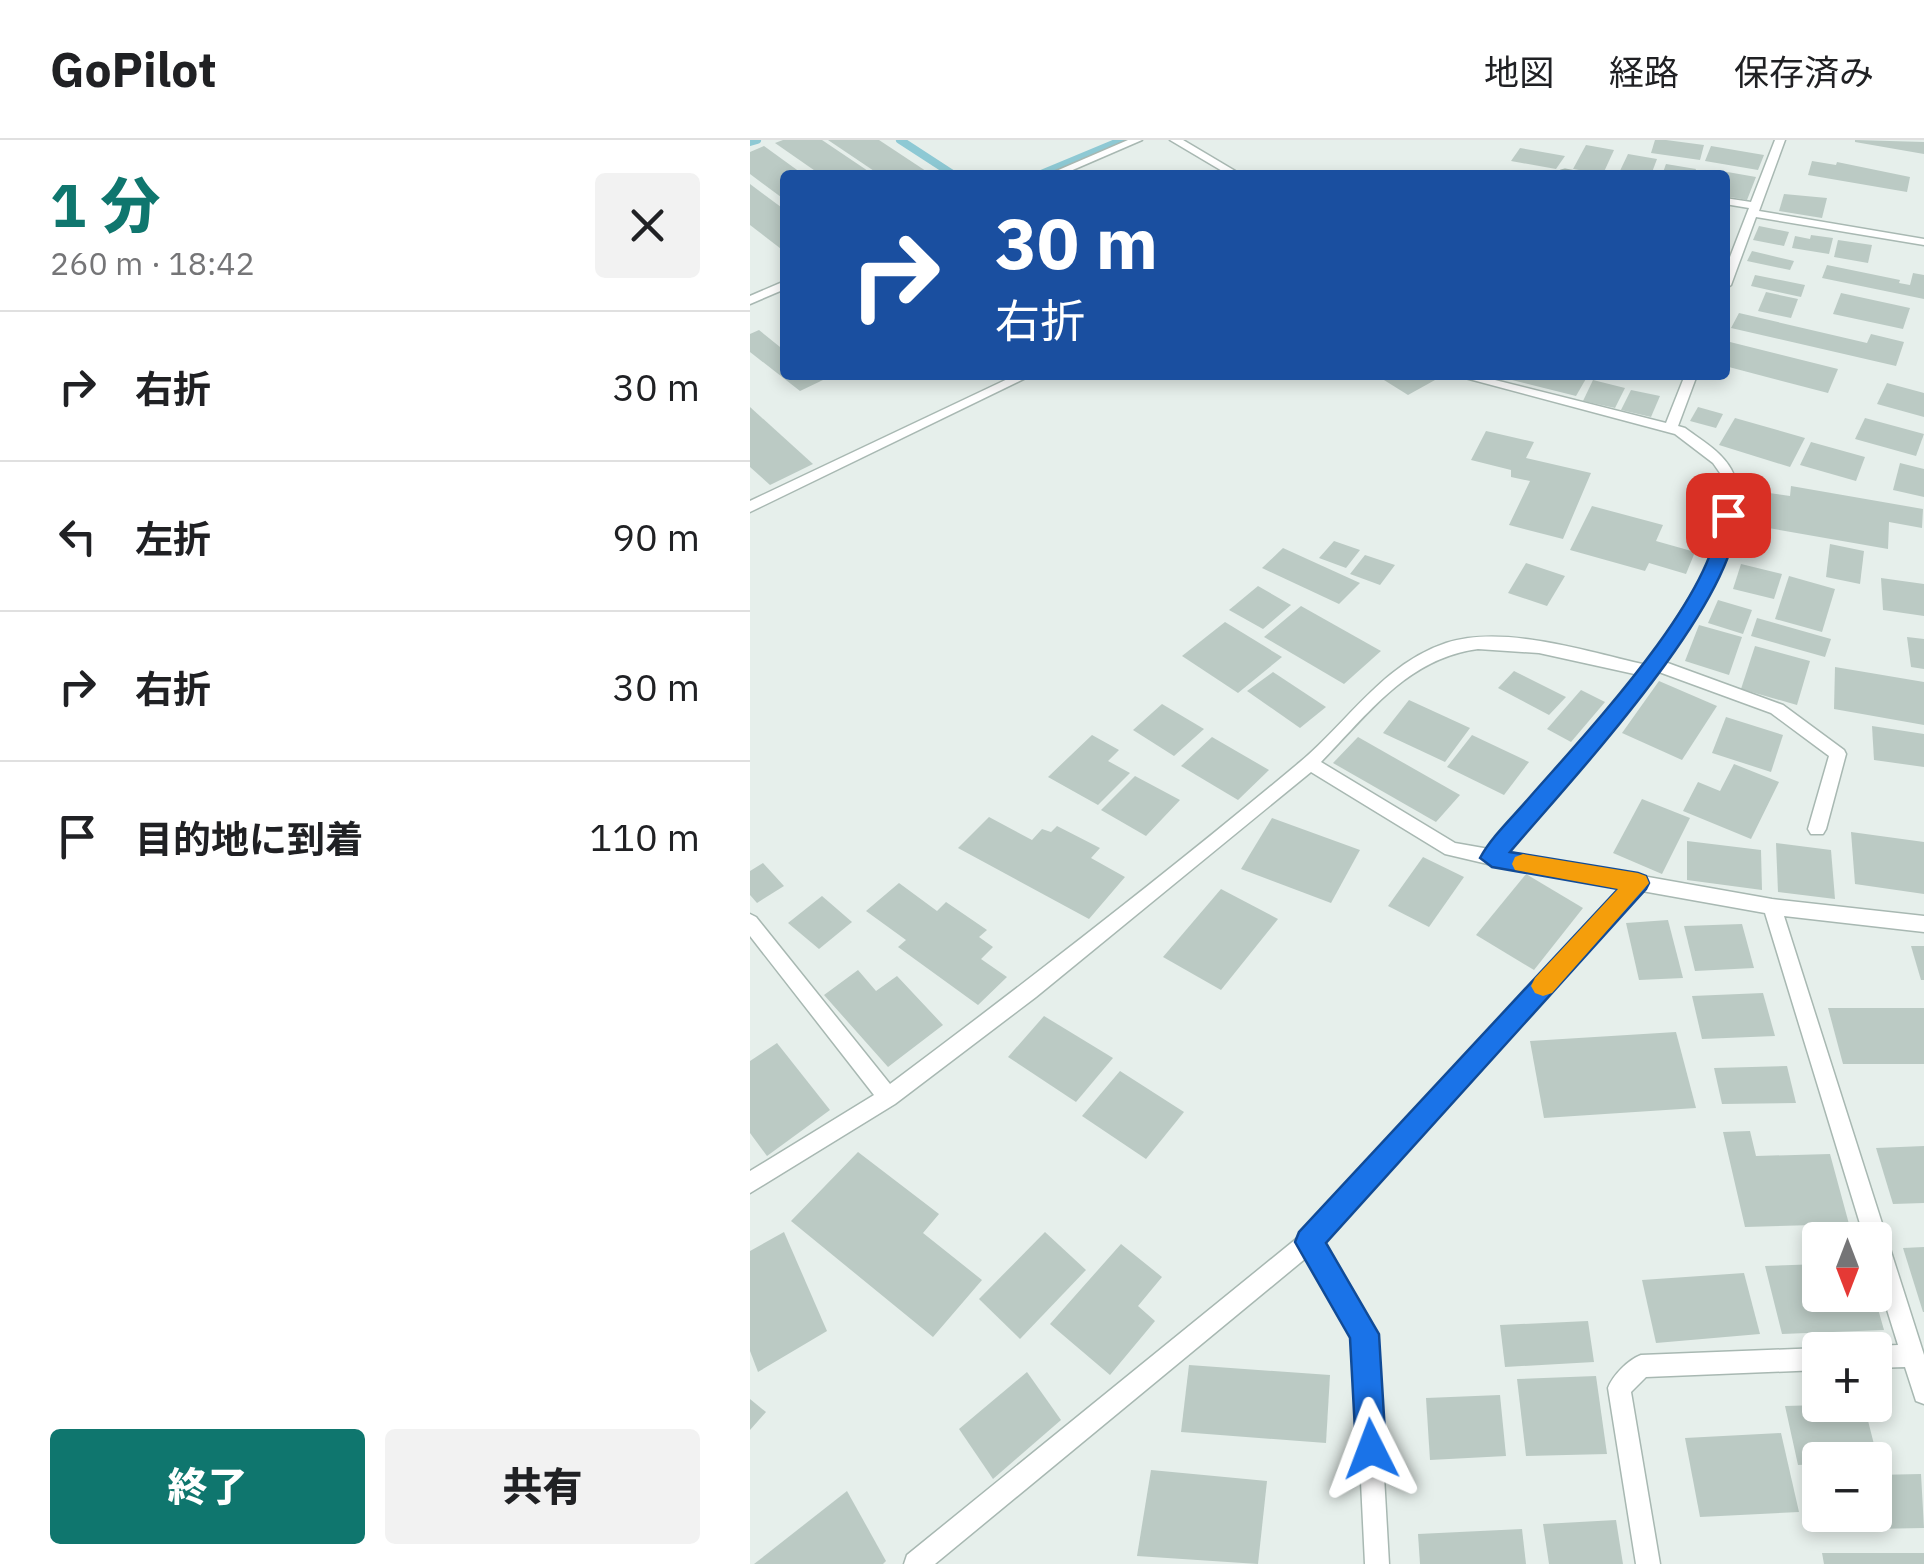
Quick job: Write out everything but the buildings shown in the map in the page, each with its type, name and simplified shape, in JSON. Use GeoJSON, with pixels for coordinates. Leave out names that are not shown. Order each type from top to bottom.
{"type":"FeatureCollection","features":[{"type":"Feature","properties":{"kind":"lane"},"geometry":{"type":"LineString","coordinates":[[1064,170],[1137,140]]}},
{"type":"Feature","properties":{"kind":"lane"},"geometry":{"type":"LineString","coordinates":[[1176,140],[1228,170]]}},
{"type":"Feature","properties":{"kind":"lane"},"geometry":{"type":"LineString","coordinates":[[1730,272],[1780,140]]}},
{"type":"Feature","properties":{"kind":"lane"},"geometry":{"type":"LineString","coordinates":[[1730,202],[1924,242]]}},
{"type":"Feature","properties":{"kind":"lane"},"geometry":{"type":"LineString","coordinates":[[750,300],[780,287]]}},
{"type":"Feature","properties":{"kind":"lane"},"geometry":{"type":"LineString","coordinates":[[750,508],[1016,380]]}},
{"type":"Feature","properties":{"kind":"lane"},"geometry":{"type":"LineString","coordinates":[[1479,380],[1670,429],[1698,442],[1726,473],[1728,534],[1706,581],[1653,668],[1492,858]]}},
{"type":"Feature","properties":{"kind":"lane"},"geometry":{"type":"LineString","coordinates":[[1670,429],[1689,380]]}},
{"type":"Feature","properties":{"kind":"lane"},"geometry":{"type":"LineString","coordinates":[[750,1183],[888,1097],[1044,979],[1310,764],[1387,687],[1432,653],[1474,645],[1535,646],[1653,668],[1777,709],[1838,754],[1816,828]]}},
{"type":"Feature","properties":{"kind":"lane"},"geometry":{"type":"LineString","coordinates":[[1310,764],[1451,849],[1772,907],[1924,924]]}},
{"type":"Feature","properties":{"kind":"lane"},"geometry":{"type":"LineString","coordinates":[[916,1564],[1309,1242],[1638,883]]}},
{"type":"Feature","properties":{"kind":"lane"},"geometry":{"type":"LineString","coordinates":[[1772,907],[1924,1393]]}},
{"type":"Feature","properties":{"kind":"lane"},"geometry":{"type":"LineString","coordinates":[[750,922],[888,1097]]}},
{"type":"Feature","properties":{"kind":"lane"},"geometry":{"type":"LineString","coordinates":[[1309,1242],[1365,1334],[1377,1564]]}},
{"type":"Feature","properties":{"kind":"lane"},"geometry":{"type":"LineString","coordinates":[[1892,1357],[1913,1356]]}},
{"type":"Feature","properties":{"kind":"lane"},"geometry":{"type":"LineString","coordinates":[[1648,1564],[1619,1388],[1641,1366],[1802,1360]]}},
{"type":"Feature","properties":{"kind":"waterway"},"geometry":{"type":"LineString","coordinates":[[750,142],[757,140]]}},
{"type":"Feature","properties":{"kind":"waterway"},"geometry":{"type":"LineString","coordinates":[[900,140],[946,170]]}},
{"type":"Feature","properties":{"kind":"waterway"},"geometry":{"type":"LineString","coordinates":[[1051,170],[1123,140]]}},
{"type":"Feature","properties":{"kind":"slow traffic"},"geometry":{"type":"LineString","coordinates":[[1523,864],[1638,883],[1543,986]]}},
{"type":"Feature","properties":{"kind":"route"},"geometry":{"type":"LineString","coordinates":[[1371,1449],[1365,1334],[1309,1242],[1638,883],[1492,858],[1656,665],[1706,581],[1728,534],[1728,515]]}}]}
